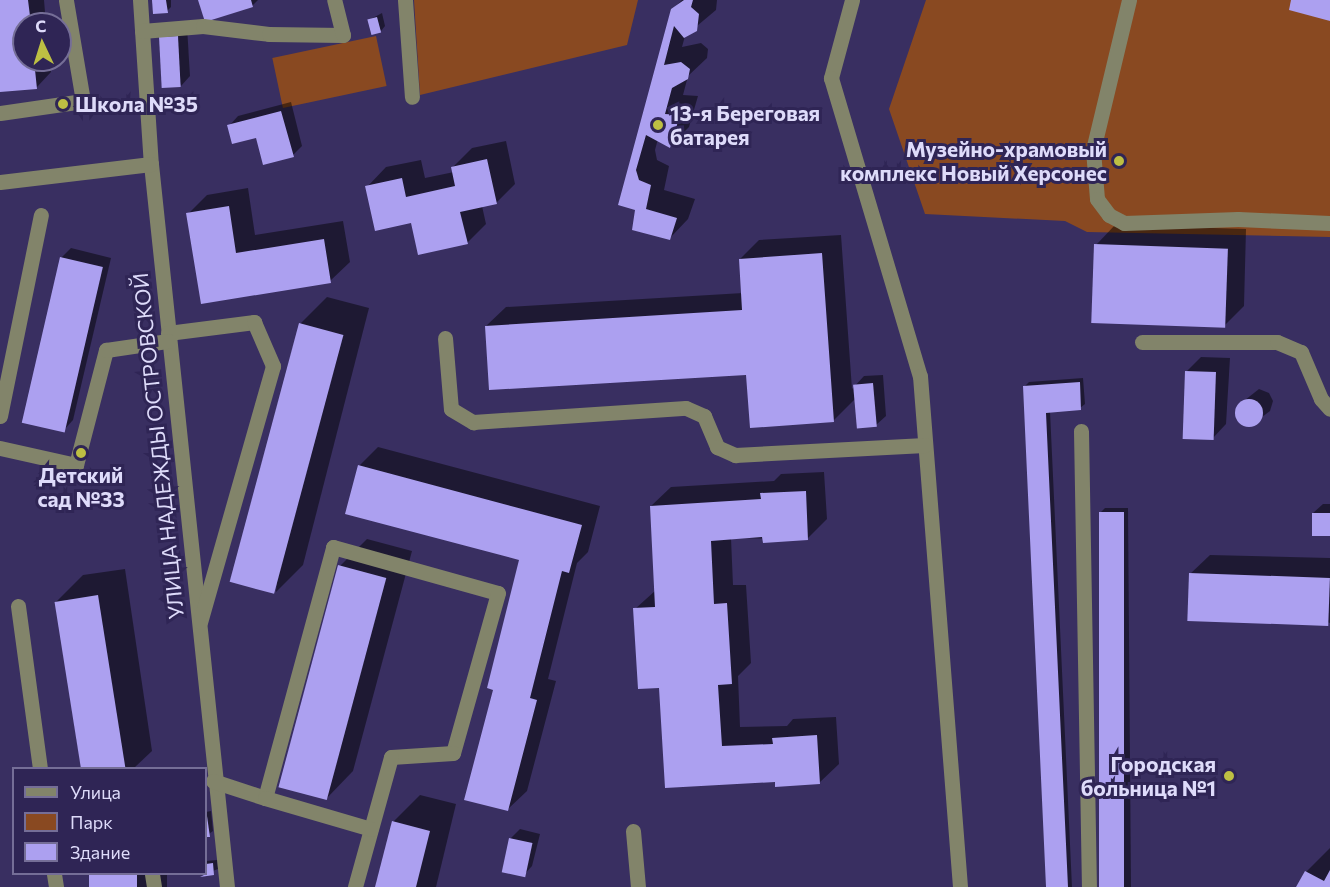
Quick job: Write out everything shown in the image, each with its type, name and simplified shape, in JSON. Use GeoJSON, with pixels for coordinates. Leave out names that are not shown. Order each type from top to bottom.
{"type":"FeatureCollection","features":[{"type":"Feature","properties":{"kind":"street"},"geometry":{"type":"LineString","coordinates":[[0,113],[83,101],[66,0]]}},
{"type":"Feature","properties":{"kind":"street","name":"УЛИЦА НАДЕЖДЫ ОСТРОВСКОЙ"},"geometry":{"type":"LineString","coordinates":[[140,0],[151,164],[213,781],[210,797],[227,887]]}},
{"type":"Feature","properties":{"kind":"street"},"geometry":{"type":"LineString","coordinates":[[142,31],[203,26],[269,34],[343,35],[334,0]]}},
{"type":"Feature","properties":{"kind":"street"},"geometry":{"type":"LineString","coordinates":[[405,0],[411,97]]}},
{"type":"Feature","properties":{"kind":"street"},"geometry":{"type":"LineString","coordinates":[[852,0],[831,78],[920,376],[960,887]]}},
{"type":"Feature","properties":{"kind":"street"},"geometry":{"type":"LineString","coordinates":[[1129,0],[1093,150],[1097,199],[1109,215],[1124,223],[1238,219],[1330,224]]}},
{"type":"Feature","properties":{"kind":"street"},"geometry":{"type":"LineString","coordinates":[[0,182],[151,164]]}},
{"type":"Feature","properties":{"kind":"street"},"geometry":{"type":"LineString","coordinates":[[0,416],[41,215]]}},
{"type":"Feature","properties":{"kind":"street"},"geometry":{"type":"LineString","coordinates":[[0,448],[76,465],[106,350],[254,322],[273,366],[198,631]]}},
{"type":"Feature","properties":{"kind":"street"},"geometry":{"type":"LineString","coordinates":[[446,338],[451,410],[473,422],[686,408],[704,416],[711,440],[724,452],[735,455],[925,445]]}},
{"type":"Feature","properties":{"kind":"street"},"geometry":{"type":"LineString","coordinates":[[1142,342],[1276,342],[1300,352],[1321,399],[1330,410]]}},
{"type":"Feature","properties":{"kind":"street"},"geometry":{"type":"LineString","coordinates":[[1081,431],[1089,887]]}},
{"type":"Feature","properties":{"kind":"street"},"geometry":{"type":"LineString","coordinates":[[265,798],[333,547],[498,592],[453,753],[392,757],[355,887]]}},
{"type":"Feature","properties":{"kind":"street"},"geometry":{"type":"LineString","coordinates":[[18,606],[40,767]]}},
{"type":"Feature","properties":{"kind":"street"},"geometry":{"type":"LineString","coordinates":[[213,781],[371,829]]}},
{"type":"Feature","properties":{"kind":"street"},"geometry":{"type":"LineString","coordinates":[[633,831],[638,887]]}},
{"type":"Feature","properties":{"kind":"green space"},"geometry":{"type":"Polygon","coordinates":[[[414,0],[638,0],[627,45],[420,95],[414,0]]]}},
{"type":"Feature","properties":{"kind":"green space","name":"Музейно-храмовый комплекс Новый Херсонес"},"geometry":{"type":"Polygon","coordinates":[[[926,0],[1330,0],[1330,237],[1087,232],[1065,221],[925,214],[889,109],[926,0]]]}},
{"type":"Feature","properties":{"kind":"green space"},"geometry":{"type":"Polygon","coordinates":[[[376,36],[387,86],[283,108],[272,58],[376,36]]]}},
{"type":"Feature","properties":{"kind":"building"},"geometry":{"type":"Polygon","coordinates":[[[0,0],[28,0],[30,12],[12,12],[12,72],[35,72],[37,89],[0,92],[0,0]]]}},
{"type":"Feature","properties":{"kind":"building"},"geometry":{"type":"Polygon","coordinates":[[[152,0],[166,0],[168,13],[153,14],[152,0]]]}},
{"type":"Feature","properties":{"kind":"building"},"geometry":{"type":"Polygon","coordinates":[[[198,0],[251,0],[253,7],[205,22],[198,0]]]}},
{"type":"Feature","properties":{"kind":"building","name":"13-я Береговая батарея"},"geometry":{"type":"Polygon","coordinates":[[[684,0],[693,0],[691,7],[699,14],[697,31],[684,38],[674,26],[664,65],[681,62],[690,69],[688,79],[672,88],[665,114],[680,115],[670,148],[646,135],[636,170],[639,180],[651,185],[646,209],[677,218],[670,240],[632,230],[635,210],[618,205],[671,9],[684,0]]]}},
{"type":"Feature","properties":{"kind":"building"},"geometry":{"type":"Polygon","coordinates":[[[1291,0],[1330,0],[1330,21],[1289,10],[1291,0]]]}},
{"type":"Feature","properties":{"kind":"building"},"geometry":{"type":"Polygon","coordinates":[[[377,17],[381,32],[371,35],[367,20],[377,17]]]}},
{"type":"Feature","properties":{"kind":"building"},"geometry":{"type":"Polygon","coordinates":[[[178,36],[181,87],[162,88],[159,37],[178,36]]]}},
{"type":"Feature","properties":{"kind":"building"},"geometry":{"type":"Polygon","coordinates":[[[281,111],[294,157],[263,165],[256,138],[232,144],[227,125],[281,111]]]}},
{"type":"Feature","properties":{"kind":"building"},"geometry":{"type":"Polygon","coordinates":[[[487,159],[497,204],[460,212],[468,244],[418,255],[411,223],[375,231],[365,186],[402,178],[406,197],[455,186],[451,167],[487,159]]]}},
{"type":"Feature","properties":{"kind":"building"},"geometry":{"type":"Polygon","coordinates":[[[229,206],[236,253],[324,239],[331,283],[201,304],[186,213],[229,206]]]}},
{"type":"Feature","properties":{"kind":"building"},"geometry":{"type":"Polygon","coordinates":[[[1094,244],[1228,249],[1225,328],[1091,323],[1094,244]]]}},
{"type":"Feature","properties":{"kind":"building"},"geometry":{"type":"Polygon","coordinates":[[[822,253],[834,422],[750,428],[746,375],[489,390],[485,326],[742,310],[739,259],[822,253]]]}},
{"type":"Feature","properties":{"kind":"building"},"geometry":{"type":"Polygon","coordinates":[[[60,257],[103,267],[65,433],[22,423],[60,257]]]}},
{"type":"Feature","properties":{"kind":"building"},"geometry":{"type":"Polygon","coordinates":[[[299,323],[343,335],[274,594],[230,582],[299,323]]]}},
{"type":"Feature","properties":{"kind":"building"},"geometry":{"type":"Polygon","coordinates":[[[1185,371],[1216,372],[1214,440],[1183,439],[1185,371]]]}},
{"type":"Feature","properties":{"kind":"building"},"geometry":{"type":"Polygon","coordinates":[[[1080,382],[1081,410],[1046,413],[1068,887],[1046,887],[1023,386],[1080,382]]]}},
{"type":"Feature","properties":{"kind":"building"},"geometry":{"type":"Polygon","coordinates":[[[873,383],[877,427],[857,429],[853,385],[873,383]]]}},
{"type":"Feature","properties":{"kind":"building"},"geometry":{"type":"Polygon","coordinates":[[[1249,399],[1259,403],[1263,413],[1259,423],[1249,427],[1239,423],[1235,413],[1239,403],[1249,399]]]}},
{"type":"Feature","properties":{"kind":"building"},"geometry":{"type":"Polygon","coordinates":[[[358,465],[582,525],[569,573],[562,571],[530,698],[537,700],[508,811],[464,800],[493,690],[487,688],[519,560],[345,514],[358,465]]]}},
{"type":"Feature","properties":{"kind":"building"},"geometry":{"type":"Polygon","coordinates":[[[806,491],[808,540],[763,543],[762,537],[711,541],[714,604],[727,603],[732,684],[718,685],[722,746],[773,744],[772,738],[817,735],[820,784],[775,787],[775,782],[665,788],[659,688],[638,689],[633,608],[655,607],[650,506],[761,499],[760,493],[806,491]]]}},
{"type":"Feature","properties":{"kind":"building"},"geometry":{"type":"Polygon","coordinates":[[[1099,512],[1124,512],[1124,887],[1099,887],[1099,512]]]}},
{"type":"Feature","properties":{"kind":"building"},"geometry":{"type":"Polygon","coordinates":[[[1312,513],[1330,513],[1330,536],[1312,536],[1312,513]]]}},
{"type":"Feature","properties":{"kind":"building"},"geometry":{"type":"Polygon","coordinates":[[[338,565],[386,578],[327,800],[278,787],[338,565]]]}},
{"type":"Feature","properties":{"kind":"building"},"geometry":{"type":"Polygon","coordinates":[[[1189,573],[1330,578],[1328,626],[1187,621],[1189,573]]]}},
{"type":"Feature","properties":{"kind":"building"},"geometry":{"type":"Polygon","coordinates":[[[98,595],[125,767],[81,767],[55,602],[98,595]]]}},
{"type":"Feature","properties":{"kind":"building"},"geometry":{"type":"Polygon","coordinates":[[[207,816],[210,837],[207,837],[207,816]]]}},
{"type":"Feature","properties":{"kind":"building"},"geometry":{"type":"Polygon","coordinates":[[[392,821],[430,831],[416,887],[375,887],[392,821]]]}},
{"type":"Feature","properties":{"kind":"building"},"geometry":{"type":"Polygon","coordinates":[[[509,838],[532,843],[525,877],[502,872],[509,838]]]}},
{"type":"Feature","properties":{"kind":"building"},"geometry":{"type":"Polygon","coordinates":[[[213,863],[214,875],[200,877],[207,875],[207,864],[213,863]]]}},
{"type":"Feature","properties":{"kind":"building"},"geometry":{"type":"Polygon","coordinates":[[[1330,870],[1330,887],[1296,887],[1305,871],[1324,881],[1330,870]]]}},
{"type":"Feature","properties":{"kind":"building"},"geometry":{"type":"Polygon","coordinates":[[[89,875],[137,875],[137,887],[89,887],[89,875]]]}},
{"type":"Feature","properties":{"kind":"place","name":"Школа №35"},"geometry":{"type":"Point","coordinates":[63,104]}},
{"type":"Feature","properties":{"kind":"place","name":"13-я Береговая батарея"},"geometry":{"type":"Point","coordinates":[658,125]}},
{"type":"Feature","properties":{"kind":"place","name":"Музейно-храмовый комплекс Новый Херсонес"},"geometry":{"type":"Point","coordinates":[1119,161]}},
{"type":"Feature","properties":{"kind":"place","name":"Детский сад №33"},"geometry":{"type":"Point","coordinates":[81,453]}},
{"type":"Feature","properties":{"kind":"place","name":"Городская больница №1"},"geometry":{"type":"Point","coordinates":[1229,776]}}]}
